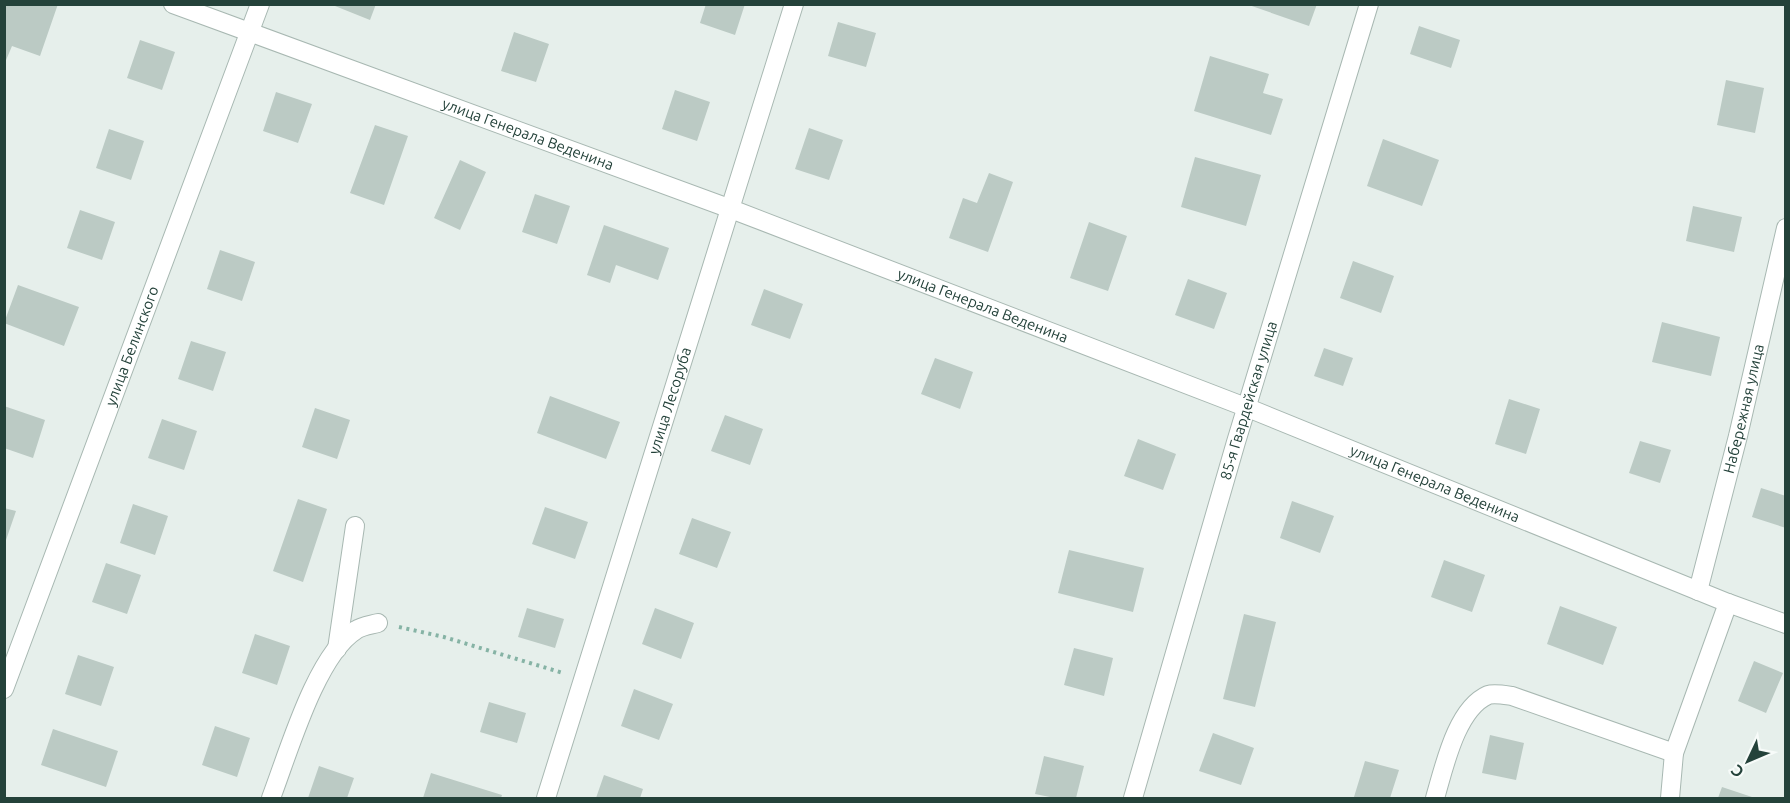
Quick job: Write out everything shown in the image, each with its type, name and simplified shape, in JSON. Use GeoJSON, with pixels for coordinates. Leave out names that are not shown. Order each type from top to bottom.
{"type":"FeatureCollection","features":[{"type":"Feature","properties":{"kind":"street","name":"улица Генерала Веденина"},"geometry":{"type":"LineString","coordinates":[[173,4],[731,209],[1248,408],[1698,591],[1785,624]]}},
{"type":"Feature","properties":{"kind":"street","name":"улица Белинского"},"geometry":{"type":"LineString","coordinates":[[4,688],[260,4]]}},
{"type":"Feature","properties":{"kind":"street","name":"улица Лесоруба"},"geometry":{"type":"LineString","coordinates":[[546,798],[794,4]]}},
{"type":"Feature","properties":{"kind":"street","name":"85-я Гвардейская улица"},"geometry":{"type":"LineString","coordinates":[[1133,798],[1369,4]]}},
{"type":"Feature","properties":{"kind":"street","name":"Набережная улица"},"geometry":{"type":"LineString","coordinates":[[1698,591],[1738,436],[1785,228]]}},
{"type":"Feature","properties":{"kind":"street"},"geometry":{"type":"LineString","coordinates":[[337,649],[355,526]]}},
{"type":"Feature","properties":{"kind":"street"},"geometry":{"type":"LineString","coordinates":[[1670,798],[1674,753],[1728,603]]}},
{"type":"Feature","properties":{"kind":"street"},"geometry":{"type":"LineString","coordinates":[[271,798],[316,681],[337,649],[356,630],[378,623]]}},
{"type":"Feature","properties":{"kind":"street"},"geometry":{"type":"LineString","coordinates":[[1435,798],[1462,722],[1474,704],[1490,694],[1512,696],[1674,753]]}},
{"type":"Feature","properties":{"kind":"path"},"geometry":{"type":"LineString","coordinates":[[378,623],[444,637],[584,680]]}},
{"type":"Feature","properties":{"kind":"building"},"geometry":{"type":"Polygon","coordinates":[[[4,4],[58,4],[40,56],[12,46],[4,65],[4,4]]]}},
{"type":"Feature","properties":{"kind":"building"},"geometry":{"type":"Polygon","coordinates":[[[330,4],[376,4],[370,20],[330,4]]]}},
{"type":"Feature","properties":{"kind":"building"},"geometry":{"type":"Polygon","coordinates":[[[706,4],[745,4],[735,35],[700,23],[706,4]]]}},
{"type":"Feature","properties":{"kind":"building"},"geometry":{"type":"Polygon","coordinates":[[[1246,4],[1317,4],[1309,26],[1246,4]]]}},
{"type":"Feature","properties":{"kind":"building"},"geometry":{"type":"Polygon","coordinates":[[[838,22],[876,33],[866,67],[828,56],[838,22]]]}},
{"type":"Feature","properties":{"kind":"building"},"geometry":{"type":"Polygon","coordinates":[[[1419,26],[1460,40],[1451,68],[1410,54],[1419,26]]]}},
{"type":"Feature","properties":{"kind":"building"},"geometry":{"type":"Polygon","coordinates":[[[514,32],[549,44],[536,82],[501,71],[514,32]]]}},
{"type":"Feature","properties":{"kind":"building"},"geometry":{"type":"Polygon","coordinates":[[[140,40],[175,52],[162,90],[127,78],[140,40]]]}},
{"type":"Feature","properties":{"kind":"building"},"geometry":{"type":"Polygon","coordinates":[[[1210,56],[1269,74],[1263,93],[1283,99],[1271,135],[1194,111],[1210,56]]]}},
{"type":"Feature","properties":{"kind":"building"},"geometry":{"type":"Polygon","coordinates":[[[1726,80],[1764,88],[1755,133],[1717,125],[1726,80]]]}},
{"type":"Feature","properties":{"kind":"building"},"geometry":{"type":"Polygon","coordinates":[[[675,90],[710,102],[697,141],[662,129],[675,90]]]}},
{"type":"Feature","properties":{"kind":"building"},"geometry":{"type":"Polygon","coordinates":[[[276,92],[312,104],[298,143],[263,131],[276,92]]]}},
{"type":"Feature","properties":{"kind":"building"},"geometry":{"type":"Polygon","coordinates":[[[375,125],[408,136],[384,205],[350,193],[375,125]]]}},
{"type":"Feature","properties":{"kind":"building"},"geometry":{"type":"Polygon","coordinates":[[[809,128],[843,140],[829,180],[795,169],[809,128]]]}},
{"type":"Feature","properties":{"kind":"building"},"geometry":{"type":"Polygon","coordinates":[[[109,129],[144,141],[131,180],[96,168],[109,129]]]}},
{"type":"Feature","properties":{"kind":"building"},"geometry":{"type":"Polygon","coordinates":[[[1383,139],[1439,160],[1422,206],[1367,186],[1383,139]]]}},
{"type":"Feature","properties":{"kind":"building"},"geometry":{"type":"Polygon","coordinates":[[[1195,157],[1261,175],[1246,226],[1181,207],[1195,157]]]}},
{"type":"Feature","properties":{"kind":"building"},"geometry":{"type":"Polygon","coordinates":[[[460,160],[486,172],[460,230],[434,218],[460,160]]]}},
{"type":"Feature","properties":{"kind":"building"},"geometry":{"type":"Polygon","coordinates":[[[989,173],[1013,182],[988,252],[949,238],[963,198],[977,203],[989,173]]]}},
{"type":"Feature","properties":{"kind":"building"},"geometry":{"type":"Polygon","coordinates":[[[535,194],[570,206],[557,244],[522,232],[535,194]]]}},
{"type":"Feature","properties":{"kind":"building"},"geometry":{"type":"Polygon","coordinates":[[[1693,206],[1742,217],[1734,252],[1686,241],[1693,206]]]}},
{"type":"Feature","properties":{"kind":"building"},"geometry":{"type":"Polygon","coordinates":[[[80,210],[115,222],[102,260],[67,248],[80,210]]]}},
{"type":"Feature","properties":{"kind":"building"},"geometry":{"type":"Polygon","coordinates":[[[1089,222],[1127,236],[1108,291],[1070,278],[1089,222]]]}},
{"type":"Feature","properties":{"kind":"building"},"geometry":{"type":"Polygon","coordinates":[[[604,225],[669,248],[658,280],[616,265],[610,283],[587,275],[604,225]]]}},
{"type":"Feature","properties":{"kind":"building"},"geometry":{"type":"Polygon","coordinates":[[[220,250],[255,262],[242,301],[207,289],[220,250]]]}},
{"type":"Feature","properties":{"kind":"building"},"geometry":{"type":"Polygon","coordinates":[[[1353,261],[1394,276],[1381,313],[1340,298],[1353,261]]]}},
{"type":"Feature","properties":{"kind":"building"},"geometry":{"type":"Polygon","coordinates":[[[1188,279],[1227,293],[1214,329],[1175,315],[1188,279]]]}},
{"type":"Feature","properties":{"kind":"building"},"geometry":{"type":"Polygon","coordinates":[[[18,285],[79,307],[64,346],[4,323],[18,285]]]}},
{"type":"Feature","properties":{"kind":"building"},"geometry":{"type":"Polygon","coordinates":[[[764,289],[803,304],[790,339],[751,325],[764,289]]]}},
{"type":"Feature","properties":{"kind":"building"},"geometry":{"type":"Polygon","coordinates":[[[1662,322],[1720,337],[1711,376],[1652,362],[1662,322]]]}},
{"type":"Feature","properties":{"kind":"building"},"geometry":{"type":"Polygon","coordinates":[[[191,341],[226,352],[213,391],[178,379],[191,341]]]}},
{"type":"Feature","properties":{"kind":"building"},"geometry":{"type":"Polygon","coordinates":[[[1324,348],[1353,358],[1343,386],[1314,376],[1324,348]]]}},
{"type":"Feature","properties":{"kind":"building"},"geometry":{"type":"Polygon","coordinates":[[[935,358],[973,372],[960,409],[921,394],[935,358]]]}},
{"type":"Feature","properties":{"kind":"building"},"geometry":{"type":"Polygon","coordinates":[[[550,396],[620,422],[606,459],[537,433],[550,396]]]}},
{"type":"Feature","properties":{"kind":"building"},"geometry":{"type":"Polygon","coordinates":[[[1509,399],[1540,409],[1526,454],[1495,444],[1509,399]]]}},
{"type":"Feature","properties":{"kind":"building"},"geometry":{"type":"Polygon","coordinates":[[[4,406],[45,420],[33,458],[4,448],[4,406]]]}},
{"type":"Feature","properties":{"kind":"building"},"geometry":{"type":"Polygon","coordinates":[[[315,408],[350,420],[337,459],[302,447],[315,408]]]}},
{"type":"Feature","properties":{"kind":"building"},"geometry":{"type":"Polygon","coordinates":[[[725,415],[763,429],[750,465],[711,451],[725,415]]]}},
{"type":"Feature","properties":{"kind":"building"},"geometry":{"type":"Polygon","coordinates":[[[162,419],[197,431],[184,470],[148,458],[162,419]]]}},
{"type":"Feature","properties":{"kind":"building"},"geometry":{"type":"Polygon","coordinates":[[[1138,439],[1176,454],[1163,490],[1124,476],[1138,439]]]}},
{"type":"Feature","properties":{"kind":"building"},"geometry":{"type":"Polygon","coordinates":[[[1640,441],[1671,450],[1660,483],[1629,473],[1640,441]]]}},
{"type":"Feature","properties":{"kind":"building"},"geometry":{"type":"Polygon","coordinates":[[[1761,488],[1786,496],[1786,528],[1752,517],[1761,488]]]}},
{"type":"Feature","properties":{"kind":"building"},"geometry":{"type":"Polygon","coordinates":[[[298,499],[327,509],[303,582],[273,571],[298,499]]]}},
{"type":"Feature","properties":{"kind":"building"},"geometry":{"type":"Polygon","coordinates":[[[1292,501],[1334,516],[1320,553],[1280,538],[1292,501]]]}},
{"type":"Feature","properties":{"kind":"building"},"geometry":{"type":"Polygon","coordinates":[[[133,504],[168,516],[155,555],[120,543],[133,504]]]}},
{"type":"Feature","properties":{"kind":"building"},"geometry":{"type":"Polygon","coordinates":[[[545,507],[588,522],[575,559],[532,544],[545,507]]]}},
{"type":"Feature","properties":{"kind":"building"},"geometry":{"type":"Polygon","coordinates":[[[4,508],[16,511],[5,543],[4,543],[4,508]]]}},
{"type":"Feature","properties":{"kind":"building"},"geometry":{"type":"Polygon","coordinates":[[[692,518],[731,532],[717,568],[679,554],[692,518]]]}},
{"type":"Feature","properties":{"kind":"building"},"geometry":{"type":"Polygon","coordinates":[[[1069,550],[1144,568],[1133,612],[1058,593],[1069,550]]]}},
{"type":"Feature","properties":{"kind":"building"},"geometry":{"type":"Polygon","coordinates":[[[1444,560],[1485,575],[1472,612],[1431,597],[1444,560]]]}},
{"type":"Feature","properties":{"kind":"building"},"geometry":{"type":"Polygon","coordinates":[[[106,563],[141,575],[127,614],[92,602],[106,563]]]}},
{"type":"Feature","properties":{"kind":"building"},"geometry":{"type":"Polygon","coordinates":[[[1560,606],[1617,627],[1603,665],[1547,644],[1560,606]]]}},
{"type":"Feature","properties":{"kind":"building"},"geometry":{"type":"Polygon","coordinates":[[[527,608],[564,619],[555,648],[518,637],[527,608]]]}},
{"type":"Feature","properties":{"kind":"building"},"geometry":{"type":"Polygon","coordinates":[[[655,608],[694,623],[681,659],[642,644],[655,608]]]}},
{"type":"Feature","properties":{"kind":"building"},"geometry":{"type":"Polygon","coordinates":[[[1244,614],[1276,622],[1255,707],[1223,699],[1244,614]]]}},
{"type":"Feature","properties":{"kind":"building"},"geometry":{"type":"Polygon","coordinates":[[[255,634],[290,646],[277,685],[242,673],[255,634]]]}},
{"type":"Feature","properties":{"kind":"building"},"geometry":{"type":"Polygon","coordinates":[[[1074,648],[1113,658],[1104,696],[1064,685],[1074,648]]]}},
{"type":"Feature","properties":{"kind":"building"},"geometry":{"type":"Polygon","coordinates":[[[78,655],[114,667],[101,706],[65,694],[78,655]]]}},
{"type":"Feature","properties":{"kind":"building"},"geometry":{"type":"Polygon","coordinates":[[[1754,661],[1783,673],[1766,713],[1738,701],[1754,661]]]}},
{"type":"Feature","properties":{"kind":"building"},"geometry":{"type":"Polygon","coordinates":[[[634,689],[673,704],[659,740],[621,726],[634,689]]]}},
{"type":"Feature","properties":{"kind":"building"},"geometry":{"type":"Polygon","coordinates":[[[489,702],[526,713],[517,743],[480,732],[489,702]]]}},
{"type":"Feature","properties":{"kind":"building"},"geometry":{"type":"Polygon","coordinates":[[[215,726],[250,738],[237,777],[202,765],[215,726]]]}},
{"type":"Feature","properties":{"kind":"building"},"geometry":{"type":"Polygon","coordinates":[[[53,729],[118,751],[106,787],[41,765],[53,729]]]}},
{"type":"Feature","properties":{"kind":"building"},"geometry":{"type":"Polygon","coordinates":[[[1213,733],[1254,748],[1241,785],[1199,771],[1213,733]]]}},
{"type":"Feature","properties":{"kind":"building"},"geometry":{"type":"Polygon","coordinates":[[[1490,735],[1524,743],[1516,780],[1482,773],[1490,735]]]}},
{"type":"Feature","properties":{"kind":"building"},"geometry":{"type":"Polygon","coordinates":[[[1044,756],[1084,766],[1076,798],[1055,798],[1035,794],[1044,756]]]}},
{"type":"Feature","properties":{"kind":"building"},"geometry":{"type":"Polygon","coordinates":[[[1365,761],[1399,770],[1390,798],[1354,797],[1365,761]]]}},
{"type":"Feature","properties":{"kind":"building"},"geometry":{"type":"Polygon","coordinates":[[[319,766],[354,778],[347,798],[308,798],[319,766]]]}},
{"type":"Feature","properties":{"kind":"building"},"geometry":{"type":"Polygon","coordinates":[[[431,773],[502,795],[501,798],[423,798],[431,773]]]}},
{"type":"Feature","properties":{"kind":"building"},"geometry":{"type":"Polygon","coordinates":[[[604,775],[643,789],[640,798],[596,798],[604,775]]]}},
{"type":"Feature","properties":{"kind":"building"},"geometry":{"type":"Polygon","coordinates":[[[1722,787],[1755,798],[1718,798],[1722,787]]]}}]}
